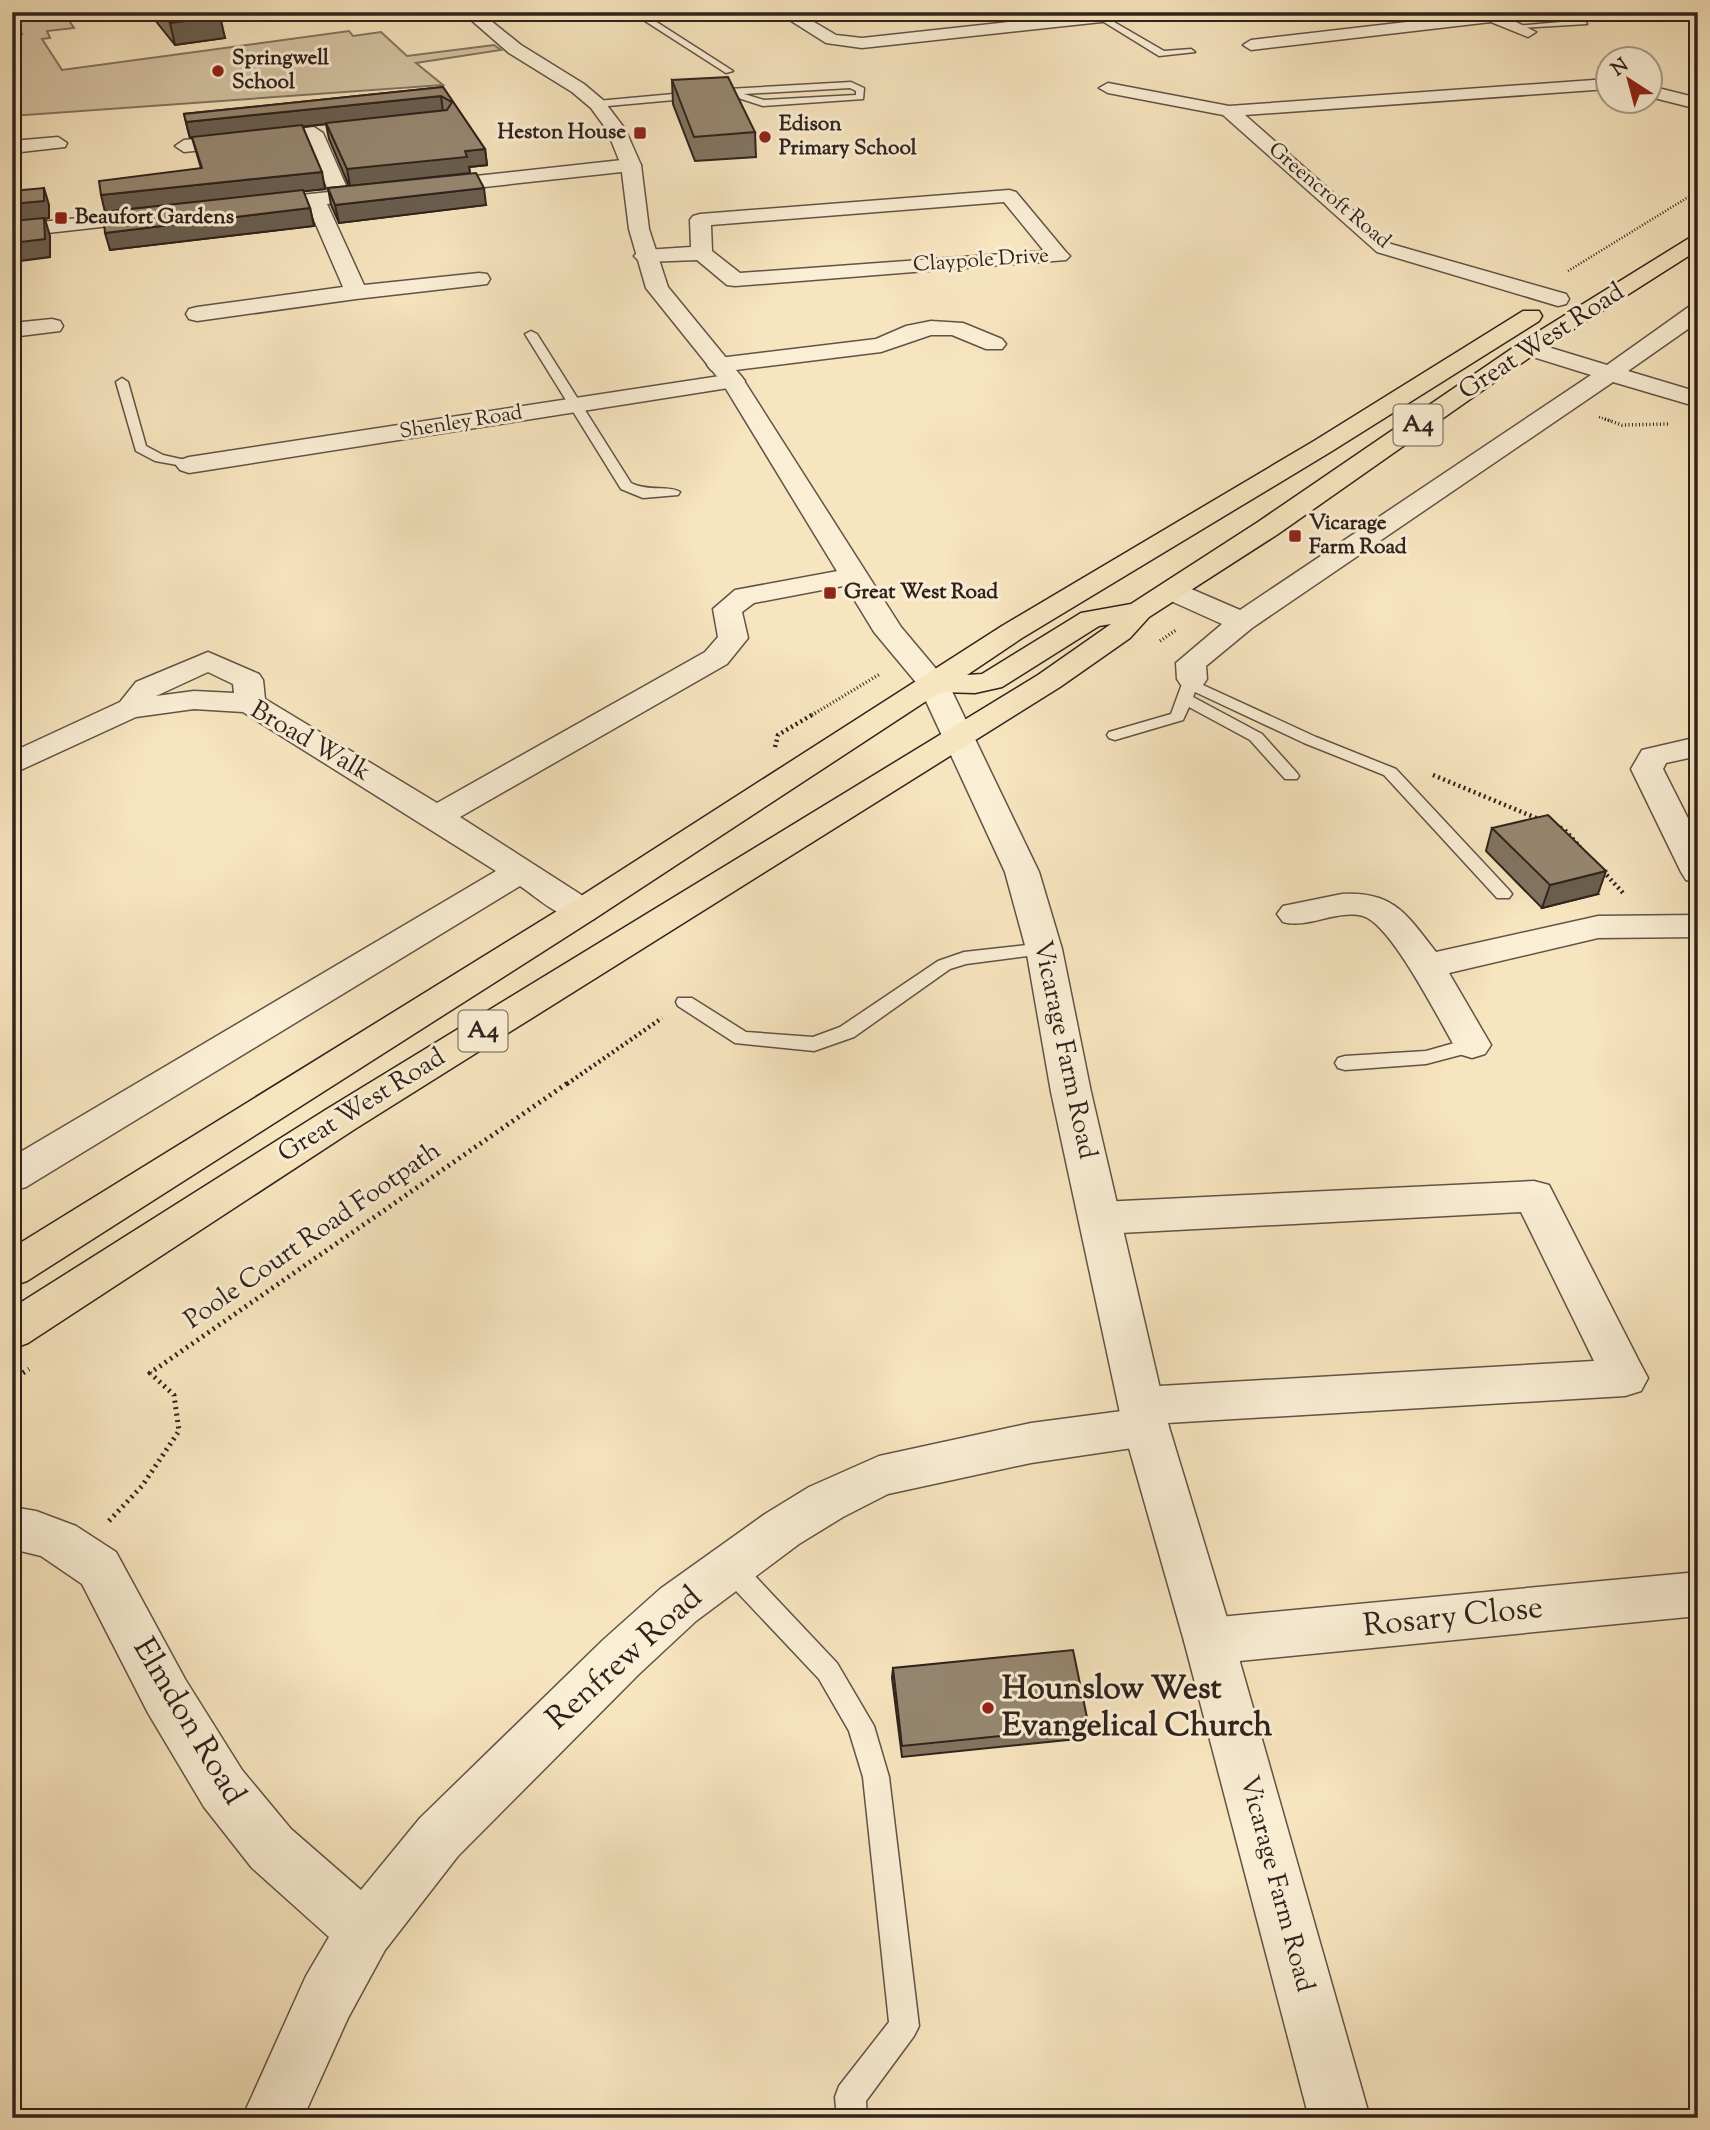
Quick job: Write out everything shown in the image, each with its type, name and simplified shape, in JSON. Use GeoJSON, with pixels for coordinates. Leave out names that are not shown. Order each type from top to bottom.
{"type":"FeatureCollection","features":[{"type":"Feature","properties":{"kind":"highway","name":"Great West Road"},"geometry":{"type":"LineString","coordinates":[[12,1331],[341,1119],[1049,681],[1110,639],[1139,611],[1268,528],[1528,348],[1698,241]]}},
{"type":"Feature","properties":{"kind":"highway","name":"Great West Road"},"geometry":{"type":"LineString","coordinates":[[12,1269],[582,912],[1012,632],[1323,446],[1566,287]]}},
{"type":"Feature","properties":{"kind":"highway","name":"A4"},"geometry":{"type":"LineString","coordinates":[[933,683],[975,684],[991,681],[1091,619],[1139,611]]}},
{"type":"Feature","properties":{"kind":"street","name":"Vicarage Farm Road"},"geometry":{"type":"LineString","coordinates":[[470,12],[515,49],[579,88],[597,104],[616,129],[631,165],[645,256],[657,288],[726,373],[889,632],[933,683],[1022,872],[1044,949],[1071,1092],[1144,1416],[1340,2118]]}},
{"type":"Feature","properties":{"kind":"street"},"geometry":{"type":"LineString","coordinates":[[785,12],[832,40],[862,43],[1148,12]]}},
{"type":"Feature","properties":{"kind":"street"},"geometry":{"type":"LineString","coordinates":[[1251,46],[1487,15],[1523,29]]}},
{"type":"Feature","properties":{"kind":"street","name":"Greencroft Road"},"geometry":{"type":"LineString","coordinates":[[1108,88],[1229,111],[1594,85]]}},
{"type":"Feature","properties":{"kind":"street"},"geometry":{"type":"LineString","coordinates":[[1664,95],[1698,104]]}},
{"type":"Feature","properties":{"kind":"street","name":"Greencroft Road"},"geometry":{"type":"LineString","coordinates":[[1229,111],[1384,248],[1566,287]]}},
{"type":"Feature","properties":{"kind":"street"},"geometry":{"type":"LineString","coordinates":[[184,146],[321,133],[341,196]]}},
{"type":"Feature","properties":{"kind":"street"},"geometry":{"type":"LineString","coordinates":[[12,147],[58,143]]}},
{"type":"Feature","properties":{"kind":"street"},"geometry":{"type":"LineString","coordinates":[[233,208],[631,165]]}},
{"type":"Feature","properties":{"kind":"street","name":"Claypole Drive"},"geometry":{"type":"LineString","coordinates":[[1009,196],[1059,256],[735,279],[702,253],[700,220],[1009,196]]}},
{"type":"Feature","properties":{"kind":"street"},"geometry":{"type":"LineString","coordinates":[[315,199],[356,292]]}},
{"type":"Feature","properties":{"kind":"street"},"geometry":{"type":"LineString","coordinates":[[12,231],[178,214]]}},
{"type":"Feature","properties":{"kind":"street"},"geometry":{"type":"LineString","coordinates":[[645,256],[702,253]]}},
{"type":"Feature","properties":{"kind":"street"},"geometry":{"type":"LineString","coordinates":[[197,314],[356,292],[479,279]]}},
{"type":"Feature","properties":{"kind":"street"},"geometry":{"type":"LineString","coordinates":[[1189,688],[1191,663],[1242,622],[1698,311]]}},
{"type":"Feature","properties":{"kind":"street"},"geometry":{"type":"LineString","coordinates":[[12,331],[52,326]]}},
{"type":"Feature","properties":{"kind":"street","name":"Shenley Road"},"geometry":{"type":"LineString","coordinates":[[189,465],[574,405],[726,373],[881,345],[914,331],[931,328],[955,328],[994,344]]}},
{"type":"Feature","properties":{"kind":"street"},"geometry":{"type":"LineString","coordinates":[[1528,348],[1698,400]]}},
{"type":"Feature","properties":{"kind":"street"},"geometry":{"type":"LineString","coordinates":[[437,817],[716,658],[733,638],[727,609],[734,601],[745,596],[854,576]]}},
{"type":"Feature","properties":{"kind":"street"},"geometry":{"type":"LineString","coordinates":[[1172,591],[1242,622]]}},
{"type":"Feature","properties":{"kind":"street","name":"Broad Walk"},"geometry":{"type":"LineString","coordinates":[[12,764],[128,709],[194,699],[250,703],[522,870],[582,912]]}},
{"type":"Feature","properties":{"kind":"street"},"geometry":{"type":"LineString","coordinates":[[1698,746],[1653,757],[1647,769],[1698,872]]}},
{"type":"Feature","properties":{"kind":"street"},"geometry":{"type":"LineString","coordinates":[[12,1176],[522,870]]}},
{"type":"Feature","properties":{"kind":"street"},"geometry":{"type":"LineString","coordinates":[[1295,914],[1350,906],[1374,908],[1386,915],[1427,966],[1472,1045]]}},
{"type":"Feature","properties":{"kind":"street"},"geometry":{"type":"LineString","coordinates":[[1427,966],[1598,927],[1698,926]]}},
{"type":"Feature","properties":{"kind":"street","name":"Renfrew Road"},"geometry":{"type":"LineString","coordinates":[[272,2118],[327,1997],[365,1930],[439,1837],[678,1605],[793,1522],[879,1476],[1144,1416],[1625,1378],[1534,1196],[1101,1218]]}},
{"type":"Feature","properties":{"kind":"street","name":"Elmdon Road"},"geometry":{"type":"LineString","coordinates":[[12,1528],[42,1532],[80,1552],[99,1568],[215,1777],[246,1819],[316,1892],[365,1930]]}},
{"type":"Feature","properties":{"kind":"street","name":"Rosary Close"},"geometry":{"type":"LineString","coordinates":[[1209,1641],[1698,1594]]}},
{"type":"Feature","properties":{"kind":"lane"},"geometry":{"type":"LineString","coordinates":[[635,12],[729,71]]}},
{"type":"Feature","properties":{"kind":"lane"},"geometry":{"type":"LineString","coordinates":[[1102,17],[1162,54],[1191,52]]}},
{"type":"Feature","properties":{"kind":"lane"},"geometry":{"type":"LineString","coordinates":[[1523,29],[1584,22]]}},
{"type":"Feature","properties":{"kind":"lane"},"geometry":{"type":"LineString","coordinates":[[597,104],[728,93],[851,85],[861,90],[860,97],[847,99],[763,103],[728,93]]}},
{"type":"Feature","properties":{"kind":"lane"},"geometry":{"type":"LineString","coordinates":[[531,334],[626,486],[643,494],[673,492]]}},
{"type":"Feature","properties":{"kind":"lane"},"geometry":{"type":"LineString","coordinates":[[122,382],[140,448],[159,458],[189,465]]}},
{"type":"Feature","properties":{"kind":"lane"},"geometry":{"type":"LineString","coordinates":[[1115,735],[1178,717],[1189,688]]}},
{"type":"Feature","properties":{"kind":"lane"},"geometry":{"type":"LineString","coordinates":[[1189,688],[1256,737],[1291,776]]}},
{"type":"Feature","properties":{"kind":"lane"},"geometry":{"type":"LineString","coordinates":[[1189,688],[1390,772],[1503,894]]}},
{"type":"Feature","properties":{"kind":"lane"},"geometry":{"type":"LineString","coordinates":[[685,1002],[742,1038],[775,1043],[814,1044],[848,1032],[944,965],[964,958],[1044,949]]}},
{"type":"Feature","properties":{"kind":"lane"},"geometry":{"type":"LineString","coordinates":[[1345,1063],[1412,1059],[1456,1052],[1472,1045]]}},
{"type":"Feature","properties":{"kind":"lane"},"geometry":{"type":"LineString","coordinates":[[730,1567],[828,1671],[861,1726],[876,1777],[904,2026],[850,2097],[852,2118]]}},
{"type":"Feature","properties":{"kind":"path","name":"Great West Road"},"geometry":{"type":"LineString","coordinates":[[1566,287],[1698,191]]}},
{"type":"Feature","properties":{"kind":"path"},"geometry":{"type":"LineString","coordinates":[[1562,405],[1622,425],[1671,424]]}},
{"type":"Feature","properties":{"kind":"path"},"geometry":{"type":"LineString","coordinates":[[778,735],[888,669]]}},
{"type":"Feature","properties":{"kind":"path","name":"Poole Court Road Footpath"},"geometry":{"type":"LineString","coordinates":[[80,1552],[142,1486],[179,1431],[174,1395],[150,1373],[685,1002]]}},
{"type":"Feature","properties":{"kind":"shaded area","name":"Springwell School"},"geometry":{"type":"Polygon","coordinates":[[[81,12],[85,17],[68,19],[74,28],[47,31],[50,38],[42,39],[62,70],[349,31],[353,36],[381,32],[407,56],[494,45],[501,50],[416,63],[443,85],[12,116],[12,36],[22,34],[12,18],[81,12]]]}},
{"type":"Feature","properties":{"kind":"building"},"geometry":{"type":"Polygon","coordinates":[[[161,12],[216,12],[220,16],[170,23],[161,12]]]}},
{"type":"Feature","properties":{"kind":"building"},"geometry":{"type":"Polygon","coordinates":[[[728,77],[755,132],[694,137],[672,80],[728,77]]]}},
{"type":"Feature","properties":{"kind":"building"},"geometry":{"type":"Polygon","coordinates":[[[443,87],[485,149],[465,151],[467,157],[347,169],[326,123],[447,110],[452,102],[441,96],[186,122],[184,114],[443,87]]]}},
{"type":"Feature","properties":{"kind":"building"},"geometry":{"type":"Polygon","coordinates":[[[302,125],[322,172],[101,195],[99,181],[202,168],[192,137],[302,125]]]}},
{"type":"Feature","properties":{"kind":"building"},"geometry":{"type":"Polygon","coordinates":[[[476,173],[484,188],[335,205],[328,188],[476,173]]]}},
{"type":"Feature","properties":{"kind":"building"},"geometry":{"type":"Polygon","coordinates":[[[44,188],[44,201],[12,204],[12,191],[44,188]]]}},
{"type":"Feature","properties":{"kind":"building"},"geometry":{"type":"Polygon","coordinates":[[[303,190],[310,208],[105,233],[103,212],[303,190]]]}},
{"type":"Feature","properties":{"kind":"building"},"geometry":{"type":"Polygon","coordinates":[[[44,218],[45,239],[12,243],[12,221],[44,218]]]}},
{"type":"Feature","properties":{"kind":"building"},"geometry":{"type":"Polygon","coordinates":[[[1548,815],[1606,871],[1550,885],[1492,828],[1548,815]]]}},
{"type":"Feature","properties":{"kind":"building","name":"Hounslow West Evangelical Church"},"geometry":{"type":"Polygon","coordinates":[[[1073,1650],[1089,1727],[902,1746],[893,1668],[1073,1650]]]}},
{"type":"Feature","properties":{"kind":"place","name":"Springwell School"},"geometry":{"type":"Point","coordinates":[218,71]}},
{"type":"Feature","properties":{"kind":"place","name":"Heston House"},"geometry":{"type":"Point","coordinates":[640,133]}},
{"type":"Feature","properties":{"kind":"place","name":"Edison Primary School"},"geometry":{"type":"Point","coordinates":[765,137]}},
{"type":"Feature","properties":{"kind":"place","name":"Beaufort Gardens"},"geometry":{"type":"Point","coordinates":[61,218]}},
{"type":"Feature","properties":{"kind":"place","name":"Vicarage Farm Road"},"geometry":{"type":"Point","coordinates":[1295,536]}},
{"type":"Feature","properties":{"kind":"place","name":"Great West Road"},"geometry":{"type":"Point","coordinates":[830,593]}},
{"type":"Feature","properties":{"kind":"place","name":"Hounslow West Evangelical Church"},"geometry":{"type":"Point","coordinates":[988,1708]}}]}
